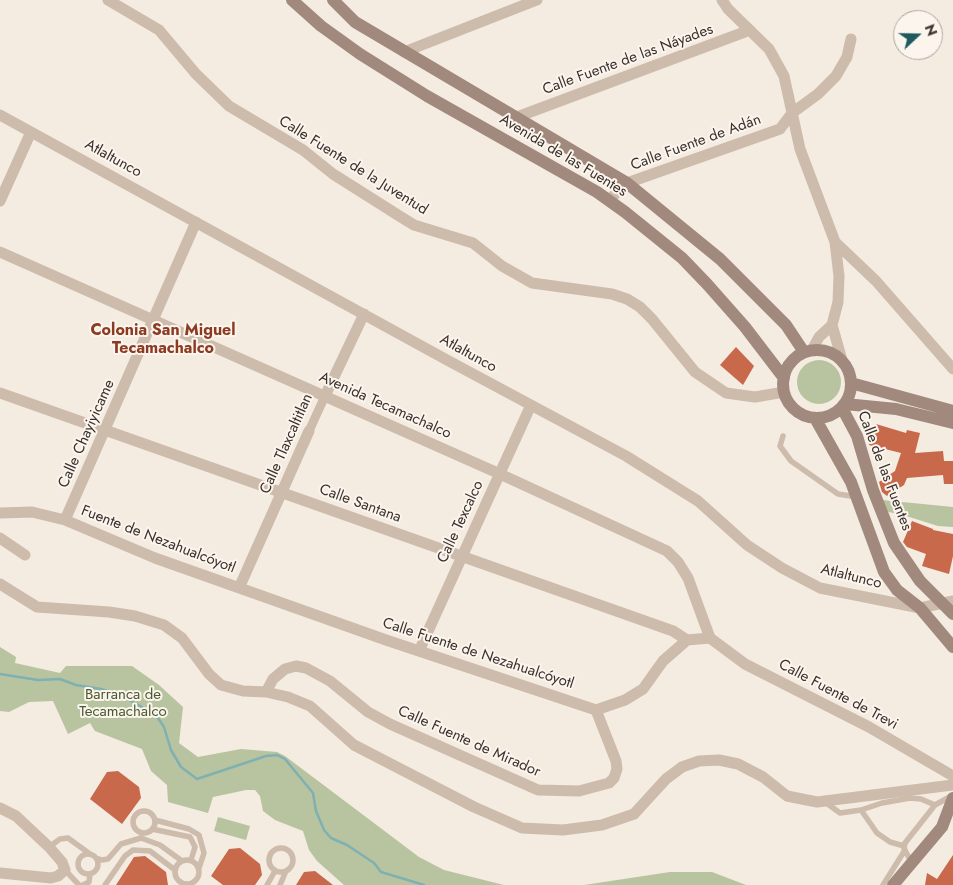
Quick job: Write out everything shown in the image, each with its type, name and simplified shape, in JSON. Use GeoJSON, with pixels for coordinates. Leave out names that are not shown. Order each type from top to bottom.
{"type":"FeatureCollection","features":[{"type":"Feature","properties":{"kind":"main road","name":"Avenida de las Fuentes"},"geometry":{"type":"LineString","coordinates":[[292,0],[321,26],[360,54],[609,200],[682,258],[746,327],[784,378]]}},
{"type":"Feature","properties":{"kind":"main road","name":"Avenida de las Fuentes"},"geometry":{"type":"LineString","coordinates":[[333,0],[355,22],[627,183],[720,259],[786,325],[808,351]]}},
{"type":"Feature","properties":{"kind":"main road"},"geometry":{"type":"LineString","coordinates":[[843,406],[851,383],[848,370],[842,360],[823,350],[808,351],[788,365],[784,378],[784,392],[788,400],[799,412],[815,418],[829,415],[843,406],[896,409],[953,423]]}},
{"type":"Feature","properties":{"kind":"main road"},"geometry":{"type":"LineString","coordinates":[[851,383],[953,411]]}},
{"type":"Feature","properties":{"kind":"main road","name":"Calle de las Fuentes"},"geometry":{"type":"LineString","coordinates":[[843,406],[857,436],[873,490],[894,543],[920,581],[948,602],[953,614]]}},
{"type":"Feature","properties":{"kind":"main road"},"geometry":{"type":"LineString","coordinates":[[815,418],[851,482],[884,572],[897,590],[920,608],[953,646]]}},
{"type":"Feature","properties":{"kind":"main road"},"geometry":{"type":"LineString","coordinates":[[937,627],[937,619],[948,602]]}},
{"type":"Feature","properties":{"kind":"main road"},"geometry":{"type":"LineString","coordinates":[[942,827],[953,797]]}},
{"type":"Feature","properties":{"kind":"main road"},"geometry":{"type":"LineString","coordinates":[[893,885],[907,852],[953,817]]}},
{"type":"Feature","properties":{"kind":"street","name":"Calle Fuente de la Juventud"},"geometry":{"type":"LineString","coordinates":[[108,0],[136,14],[159,30],[196,74],[229,106],[303,150],[334,174],[414,225],[473,243],[502,266],[532,283],[612,294],[627,299],[640,307],[652,319],[695,372],[726,392],[756,397],[784,392]]}},
{"type":"Feature","properties":{"kind":"street"},"geometry":{"type":"LineString","coordinates":[[132,0],[136,14]]}},
{"type":"Feature","properties":{"kind":"street"},"geometry":{"type":"LineString","coordinates":[[404,52],[536,0]]}},
{"type":"Feature","properties":{"kind":"street"},"geometry":{"type":"LineString","coordinates":[[722,0],[728,9],[769,49],[784,76],[803,156],[835,242],[839,276],[838,302],[832,325],[842,360]]}},
{"type":"Feature","properties":{"kind":"street","name":"Calle Fuente de las Náyades"},"geometry":{"type":"LineString","coordinates":[[517,117],[750,30]]}},
{"type":"Feature","properties":{"kind":"street","name":"Calle Fuente de Adán"},"geometry":{"type":"LineString","coordinates":[[609,200],[627,183],[780,129],[792,113],[818,94],[836,76],[848,57],[851,39]]}},
{"type":"Feature","properties":{"kind":"street","name":"Atlaltunco"},"geometry":{"type":"LineString","coordinates":[[0,115],[531,406],[626,456],[698,500],[747,545],[782,568],[820,588],[920,608]]}},
{"type":"Feature","properties":{"kind":"street"},"geometry":{"type":"LineString","coordinates":[[0,201],[31,132]]}},
{"type":"Feature","properties":{"kind":"street","name":"Calle Chayiyicame"},"geometry":{"type":"LineString","coordinates":[[65,520],[196,222]]}},
{"type":"Feature","properties":{"kind":"street"},"geometry":{"type":"LineString","coordinates":[[835,242],[876,281],[953,369]]}},
{"type":"Feature","properties":{"kind":"street","name":"Avenida Tecamachalco"},"geometry":{"type":"LineString","coordinates":[[0,252],[500,474],[667,551],[678,562],[688,578],[710,638]]}},
{"type":"Feature","properties":{"kind":"street","name":"Calle Tlaxcaltitlan"},"geometry":{"type":"LineString","coordinates":[[239,588],[364,314]]}},
{"type":"Feature","properties":{"kind":"street"},"geometry":{"type":"LineString","coordinates":[[808,351],[818,337],[832,325]]}},
{"type":"Feature","properties":{"kind":"street","name":"Calle Santana"},"geometry":{"type":"LineString","coordinates":[[0,392],[673,632],[687,640]]}},
{"type":"Feature","properties":{"kind":"street","name":"Calle Texcalco"},"geometry":{"type":"LineString","coordinates":[[420,651],[531,406]]}},
{"type":"Feature","properties":{"kind":"street"},"geometry":{"type":"LineString","coordinates":[[0,513],[32,512],[65,520]]}},
{"type":"Feature","properties":{"kind":"street","name":"Fuente de Nezahualcóyotl"},"geometry":{"type":"LineString","coordinates":[[65,520],[155,558],[239,588]]}},
{"type":"Feature","properties":{"kind":"street"},"geometry":{"type":"LineString","coordinates":[[0,538],[25,555]]}},
{"type":"Feature","properties":{"kind":"street"},"geometry":{"type":"LineString","coordinates":[[0,584],[37,607],[109,612],[135,616],[164,625],[182,638],[221,685],[242,691],[266,692],[288,697],[310,706],[354,746],[474,807],[522,828],[563,830],[602,825],[634,814],[666,779],[682,767],[699,760],[719,760],[738,764],[763,777],[787,796],[824,802],[953,785]]}},
{"type":"Feature","properties":{"kind":"street","name":"Calle Fuente de Nezahualcóyotl"},"geometry":{"type":"LineString","coordinates":[[239,588],[596,710]]}},
{"type":"Feature","properties":{"kind":"street"},"geometry":{"type":"LineString","coordinates":[[920,608],[948,602]]}},
{"type":"Feature","properties":{"kind":"street"},"geometry":{"type":"LineString","coordinates":[[596,710],[625,700],[642,689],[664,661],[687,640],[710,638]]}},
{"type":"Feature","properties":{"kind":"street","name":"Calle Fuente de Trevi"},"geometry":{"type":"LineString","coordinates":[[710,638],[745,664],[869,727],[953,776]]}},
{"type":"Feature","properties":{"kind":"street","name":"Calle Fuente de Mirador"},"geometry":{"type":"LineString","coordinates":[[266,692],[273,679],[285,669],[296,666],[306,668],[330,681],[368,712],[390,724],[538,790],[579,791],[610,783],[614,778],[617,770],[616,761],[596,710]]}},
{"type":"Feature","properties":{"kind":"street"},"geometry":{"type":"LineString","coordinates":[[0,808],[16,816],[49,847],[62,862],[64,870],[58,876],[50,878],[0,873]]}},
{"type":"Feature","properties":{"kind":"lane"},"geometry":{"type":"LineString","coordinates":[[783,436],[780,446],[791,461],[838,494],[857,497]]}},
{"type":"Feature","properties":{"kind":"lane"},"geometry":{"type":"LineString","coordinates":[[883,885],[907,852],[935,805],[953,797]]}},
{"type":"Feature","properties":{"kind":"lane"},"geometry":{"type":"LineString","coordinates":[[824,802],[840,813],[861,810],[882,802],[910,798],[935,805]]}},
{"type":"Feature","properties":{"kind":"lane"},"geometry":{"type":"LineString","coordinates":[[861,810],[877,833],[907,852]]}},
{"type":"Feature","properties":{"kind":"lane"},"geometry":{"type":"LineString","coordinates":[[105,885],[120,862],[133,850],[150,851],[175,870],[177,883],[190,885],[197,880],[204,853],[199,835],[189,829],[155,820],[151,813],[143,811],[134,818],[134,826],[140,832],[152,830],[190,837],[195,847],[191,860]]}},
{"type":"Feature","properties":{"kind":"lane"},"geometry":{"type":"LineString","coordinates":[[152,830],[155,820]]}},
{"type":"Feature","properties":{"kind":"lane"},"geometry":{"type":"LineString","coordinates":[[49,847],[60,839],[68,838],[96,858],[102,860],[108,859],[124,842],[141,838],[160,845],[182,861],[191,860]]}},
{"type":"Feature","properties":{"kind":"lane"},"geometry":{"type":"LineString","coordinates":[[280,885],[286,871],[292,866],[293,858],[289,851],[283,848],[275,849],[269,858],[270,866],[275,871],[286,871]]}},
{"type":"Feature","properties":{"kind":"lane"},"geometry":{"type":"LineString","coordinates":[[90,854],[82,855],[78,865],[82,872],[90,874]]}},
{"type":"Feature","properties":{"kind":"lane"},"geometry":{"type":"LineString","coordinates":[[83,885],[89,882],[90,874],[98,866],[96,858]]}},
{"type":"Feature","properties":{"kind":"lane"},"geometry":{"type":"LineString","coordinates":[[191,860],[199,868]]}},
{"type":"Feature","properties":{"kind":"lane"},"geometry":{"type":"LineString","coordinates":[[175,870],[182,861]]}},
{"type":"Feature","properties":{"kind":"lane"},"geometry":{"type":"LineString","coordinates":[[64,870],[78,885]]}},
{"type":"Feature","properties":{"kind":"lane"},"geometry":{"type":"LineString","coordinates":[[267,885],[275,871]]}},
{"type":"Feature","properties":{"kind":"green space"},"geometry":{"type":"Polygon","coordinates":[[[819,360],[831,364],[837,370],[841,382],[837,394],[831,400],[819,404],[807,400],[801,394],[797,382],[801,370],[807,364],[819,360]]]}},
{"type":"Feature","properties":{"kind":"green space"},"geometry":{"type":"Polygon","coordinates":[[[882,500],[953,507],[953,527],[938,526],[884,511],[882,500]]]}},
{"type":"Feature","properties":{"kind":"green space","name":"Barranca de Tecamachalco"},"geometry":{"type":"Polygon","coordinates":[[[0,647],[16,657],[15,663],[60,673],[66,666],[132,666],[159,685],[183,707],[179,743],[198,757],[241,749],[277,752],[285,756],[419,857],[444,870],[504,885],[344,885],[317,861],[309,850],[303,831],[275,820],[263,811],[260,796],[255,790],[213,797],[208,813],[168,802],[167,785],[151,771],[142,749],[95,731],[90,723],[68,734],[53,701],[29,702],[9,712],[0,711],[0,647]]]}},
{"type":"Feature","properties":{"kind":"green space"},"geometry":{"type":"Polygon","coordinates":[[[218,817],[250,826],[246,840],[214,831],[218,817]]]}},
{"type":"Feature","properties":{"kind":"green space"},"geometry":{"type":"Polygon","coordinates":[[[670,872],[712,872],[746,885],[584,885],[670,872]]]}},
{"type":"Feature","properties":{"kind":"building"},"geometry":{"type":"Polygon","coordinates":[[[736,347],[754,366],[743,385],[720,365],[736,347]]]}},
{"type":"Feature","properties":{"kind":"building"},"geometry":{"type":"Polygon","coordinates":[[[876,424],[906,433],[907,430],[920,433],[915,453],[943,451],[944,461],[953,461],[953,484],[944,484],[943,475],[907,478],[904,485],[887,496],[882,492],[879,482],[895,471],[901,453],[869,445],[876,424]]]}},
{"type":"Feature","properties":{"kind":"building"},"geometry":{"type":"Polygon","coordinates":[[[912,521],[933,530],[953,534],[953,556],[949,574],[922,566],[926,554],[907,547],[903,542],[912,521]]]}},
{"type":"Feature","properties":{"kind":"building"},"geometry":{"type":"Polygon","coordinates":[[[118,771],[139,787],[141,798],[122,824],[90,799],[107,772],[118,771]]]}},
{"type":"Feature","properties":{"kind":"building"},"geometry":{"type":"Polygon","coordinates":[[[240,848],[260,864],[262,875],[255,885],[223,885],[211,876],[229,849],[240,848]]]}},
{"type":"Feature","properties":{"kind":"building"},"geometry":{"type":"Polygon","coordinates":[[[953,855],[953,885],[925,885],[927,873],[937,879],[953,855]]]}},
{"type":"Feature","properties":{"kind":"building"},"geometry":{"type":"Polygon","coordinates":[[[145,856],[166,872],[168,885],[116,885],[134,857],[145,856]]]}},
{"type":"Feature","properties":{"kind":"building"},"geometry":{"type":"Polygon","coordinates":[[[315,871],[333,885],[296,885],[304,872],[315,871]]]}},
{"type":"Feature","properties":{"kind":"waterway"},"geometry":{"type":"LineString","coordinates":[[0,674],[38,680],[60,679],[76,685],[101,689],[122,696],[156,715],[164,727],[171,750],[181,767],[197,779],[266,756],[277,755],[285,759],[313,793],[316,811],[324,830],[331,838],[347,845],[374,863],[381,872],[424,885]]}},
{"type":"Feature","properties":{"kind":"district","name":"Colonia San Miguel Tecamachalco"},"geometry":{"type":"Point","coordinates":[163,340]}}]}
